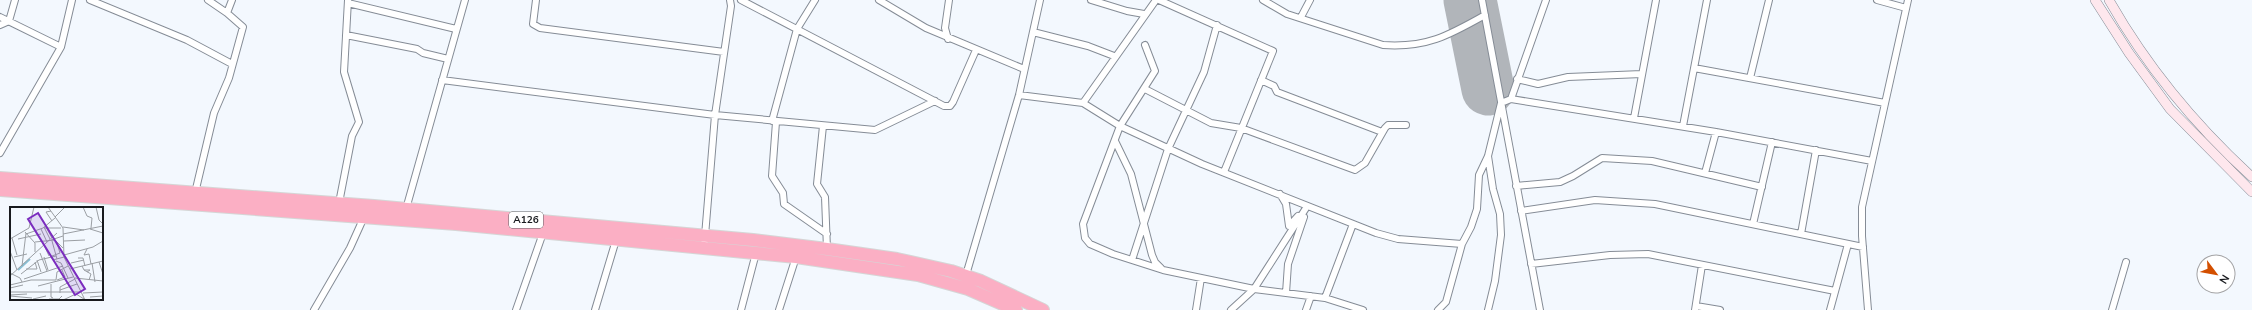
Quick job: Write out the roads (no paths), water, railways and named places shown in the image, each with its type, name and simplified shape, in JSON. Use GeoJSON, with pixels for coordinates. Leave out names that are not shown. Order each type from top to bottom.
{"type":"FeatureCollection","features":[{"type":"Feature","properties":{"kind":"highway","name":"A126"},"geometry":{"type":"LineString","coordinates":[[0,178],[339,203],[705,236],[827,249],[917,263],[966,275],[1002,290],[1042,310]]}},
{"type":"Feature","properties":{"kind":"highway","name":"A126"},"geometry":{"type":"LineString","coordinates":[[0,190],[364,217],[796,257],[918,275],[968,289],[1011,309]]}},
{"type":"Feature","properties":{"kind":"street"},"geometry":{"type":"LineString","coordinates":[[9,22],[15,0]]}},
{"type":"Feature","properties":{"kind":"street"},"geometry":{"type":"LineString","coordinates":[[0,153],[61,46],[72,0]]}},
{"type":"Feature","properties":{"kind":"street"},"geometry":{"type":"LineString","coordinates":[[90,0],[187,40],[232,64]]}},
{"type":"Feature","properties":{"kind":"street"},"geometry":{"type":"LineString","coordinates":[[195,193],[214,113],[229,78],[242,27],[227,13],[208,0]]}},
{"type":"Feature","properties":{"kind":"street"},"geometry":{"type":"LineString","coordinates":[[227,13],[232,0]]}},
{"type":"Feature","properties":{"kind":"street"},"geometry":{"type":"LineString","coordinates":[[406,209],[465,0]]}},
{"type":"Feature","properties":{"kind":"street"},"geometry":{"type":"LineString","coordinates":[[536,0],[532,20],[533,24],[540,28],[724,52]]}},
{"type":"Feature","properties":{"kind":"street"},"geometry":{"type":"LineString","coordinates":[[704,248],[715,115],[731,6],[730,0]]}},
{"type":"Feature","properties":{"kind":"street"},"geometry":{"type":"LineString","coordinates":[[741,0],[944,106],[950,106],[954,102],[976,50]]}},
{"type":"Feature","properties":{"kind":"street"},"geometry":{"type":"LineString","coordinates":[[815,0],[798,29],[774,122],[772,176],[783,193],[784,204],[827,234]]}},
{"type":"Feature","properties":{"kind":"street"},"geometry":{"type":"LineString","coordinates":[[879,0],[926,28],[948,39],[1024,69]]}},
{"type":"Feature","properties":{"kind":"street"},"geometry":{"type":"LineString","coordinates":[[948,39],[945,28],[949,0]]}},
{"type":"Feature","properties":{"kind":"street"},"geometry":{"type":"LineString","coordinates":[[966,275],[1019,95],[1040,0]]}},
{"type":"Feature","properties":{"kind":"street"},"geometry":{"type":"LineString","coordinates":[[1091,0],[1144,14]]}},
{"type":"Feature","properties":{"kind":"street"},"geometry":{"type":"LineString","coordinates":[[1082,104],[1144,14],[1157,0],[1217,25],[1273,51],[1240,128],[1224,172]]}},
{"type":"Feature","properties":{"kind":"street"},"geometry":{"type":"LineString","coordinates":[[1263,0],[1282,11],[1383,45],[1406,46],[1445,37],[1485,15]]}},
{"type":"Feature","properties":{"kind":"street"},"geometry":{"type":"LineString","coordinates":[[1301,17],[1310,0]]}},
{"type":"Feature","properties":{"kind":"street"},"geometry":{"type":"LineString","coordinates":[[1482,0],[1540,310]]}},
{"type":"Feature","properties":{"kind":"street"},"geometry":{"type":"LineString","coordinates":[[1511,99],[1546,0]]}},
{"type":"Feature","properties":{"kind":"street"},"geometry":{"type":"LineString","coordinates":[[1634,118],[1656,0]]}},
{"type":"Feature","properties":{"kind":"street"},"geometry":{"type":"LineString","coordinates":[[1683,126],[1708,0]]}},
{"type":"Feature","properties":{"kind":"street"},"geometry":{"type":"LineString","coordinates":[[1750,78],[1769,0]]}},
{"type":"Feature","properties":{"kind":"street"},"geometry":{"type":"LineString","coordinates":[[1876,0],[1906,8]]}},
{"type":"Feature","properties":{"kind":"street"},"geometry":{"type":"LineString","coordinates":[[1868,310],[1863,247],[1862,207],[1908,0]]}},
{"type":"Feature","properties":{"kind":"street"},"geometry":{"type":"LineString","coordinates":[[2094,0],[2128,53],[2170,109],[2252,192]]}},
{"type":"Feature","properties":{"kind":"street"},"geometry":{"type":"LineString","coordinates":[[2109,0],[2145,58],[2180,105],[2213,140],[2252,177]]}},
{"type":"Feature","properties":{"kind":"street"},"geometry":{"type":"LineString","coordinates":[[339,203],[352,136],[359,122],[344,72],[348,2],[456,29]]}},
{"type":"Feature","properties":{"kind":"street"},"geometry":{"type":"LineString","coordinates":[[0,17],[61,46]]}},
{"type":"Feature","properties":{"kind":"street"},"geometry":{"type":"LineString","coordinates":[[0,25],[9,22]]}},
{"type":"Feature","properties":{"kind":"street"},"geometry":{"type":"LineString","coordinates":[[1132,260],[1168,149],[1204,72],[1217,25]]}},
{"type":"Feature","properties":{"kind":"street"},"geometry":{"type":"LineString","coordinates":[[1033,32],[1088,46],[1114,56]]}},
{"type":"Feature","properties":{"kind":"street"},"geometry":{"type":"LineString","coordinates":[[346,35],[417,49],[423,54],[448,59]]}},
{"type":"Feature","properties":{"kind":"street"},"geometry":{"type":"LineString","coordinates":[[1145,45],[1155,71],[1145,89],[1120,126],[1083,224],[1083,230],[1090,244],[1163,270],[1254,289],[1325,298],[1363,310]]}},
{"type":"Feature","properties":{"kind":"street"},"geometry":{"type":"LineString","coordinates":[[1694,68],[1885,103]]}},
{"type":"Feature","properties":{"kind":"street"},"geometry":{"type":"LineString","coordinates":[[1518,80],[1538,84],[1568,77],[1642,74]]}},
{"type":"Feature","properties":{"kind":"street"},"geometry":{"type":"LineString","coordinates":[[442,80],[774,122],[876,130],[935,101]]}},
{"type":"Feature","properties":{"kind":"street"},"geometry":{"type":"LineString","coordinates":[[1261,80],[1274,86],[1277,92],[1382,132]]}},
{"type":"Feature","properties":{"kind":"street"},"geometry":{"type":"LineString","coordinates":[[1145,89],[1211,122],[1240,128],[1355,170],[1364,163],[1382,132],[1388,126],[1406,124]]}},
{"type":"Feature","properties":{"kind":"street"},"geometry":{"type":"LineString","coordinates":[[1019,95],[1082,104],[1120,126],[1168,149],[1280,194],[1307,207],[1398,239],[1462,244]]}},
{"type":"Feature","properties":{"kind":"street"},"geometry":{"type":"LineString","coordinates":[[1501,103],[1511,99],[1634,118],[1872,161]]}},
{"type":"Feature","properties":{"kind":"street"},"geometry":{"type":"LineString","coordinates":[[1438,310],[1446,302],[1462,244],[1471,227],[1477,209],[1479,175],[1488,156],[1501,103]]}},
{"type":"Feature","properties":{"kind":"street"},"geometry":{"type":"LineString","coordinates":[[823,126],[817,184],[825,197],[827,249]]}},
{"type":"Feature","properties":{"kind":"street"},"geometry":{"type":"LineString","coordinates":[[1705,173],[1716,132]]}},
{"type":"Feature","properties":{"kind":"street"},"geometry":{"type":"LineString","coordinates":[[1115,141],[1131,174],[1155,262],[1163,270]]}},
{"type":"Feature","properties":{"kind":"street"},"geometry":{"type":"LineString","coordinates":[[1753,224],[1772,142]]}},
{"type":"Feature","properties":{"kind":"street"},"geometry":{"type":"LineString","coordinates":[[1801,234],[1816,150]]}},
{"type":"Feature","properties":{"kind":"street"},"geometry":{"type":"LineString","coordinates":[[1488,156],[1493,189],[1500,214],[1501,235],[1495,281],[1488,310]]}},
{"type":"Feature","properties":{"kind":"street"},"geometry":{"type":"LineString","coordinates":[[1516,186],[1560,182],[1573,176],[1602,158],[1652,161],[1762,187]]}},
{"type":"Feature","properties":{"kind":"street"},"geometry":{"type":"LineString","coordinates":[[1280,194],[1287,210],[1288,226],[1307,207]]}},
{"type":"Feature","properties":{"kind":"street"},"geometry":{"type":"LineString","coordinates":[[1521,211],[1594,200],[1655,204],[1863,247]]}},
{"type":"Feature","properties":{"kind":"street"},"geometry":{"type":"LineString","coordinates":[[1231,310],[1254,289],[1307,207]]}},
{"type":"Feature","properties":{"kind":"street"},"geometry":{"type":"LineString","coordinates":[[1286,293],[1288,264],[1307,207]]}},
{"type":"Feature","properties":{"kind":"street"},"geometry":{"type":"LineString","coordinates":[[314,310],[350,248],[364,217]]}},
{"type":"Feature","properties":{"kind":"street"},"geometry":{"type":"LineString","coordinates":[[1325,298],[1354,224]]}},
{"type":"Feature","properties":{"kind":"street"},"geometry":{"type":"LineString","coordinates":[[516,310],[543,233]]}},
{"type":"Feature","properties":{"kind":"street"},"geometry":{"type":"LineString","coordinates":[[594,310],[616,240]]}},
{"type":"Feature","properties":{"kind":"street"},"geometry":{"type":"LineString","coordinates":[[1830,310],[1848,244]]}},
{"type":"Feature","properties":{"kind":"street"},"geometry":{"type":"LineString","coordinates":[[741,310],[756,253]]}},
{"type":"Feature","properties":{"kind":"street"},"geometry":{"type":"LineString","coordinates":[[1531,264],[1610,255],[1648,254],[1835,291]]}},
{"type":"Feature","properties":{"kind":"street"},"geometry":{"type":"LineString","coordinates":[[779,310],[796,257]]}},
{"type":"Feature","properties":{"kind":"street"},"geometry":{"type":"LineString","coordinates":[[2112,310],[2126,262]]}},
{"type":"Feature","properties":{"kind":"street"},"geometry":{"type":"LineString","coordinates":[[1702,265],[1695,308],[1720,310]]}},
{"type":"Feature","properties":{"kind":"street"},"geometry":{"type":"LineString","coordinates":[[1196,310],[1201,278]]}},
{"type":"Feature","properties":{"kind":"street"},"geometry":{"type":"LineString","coordinates":[[1306,310],[1311,296]]}}]}
